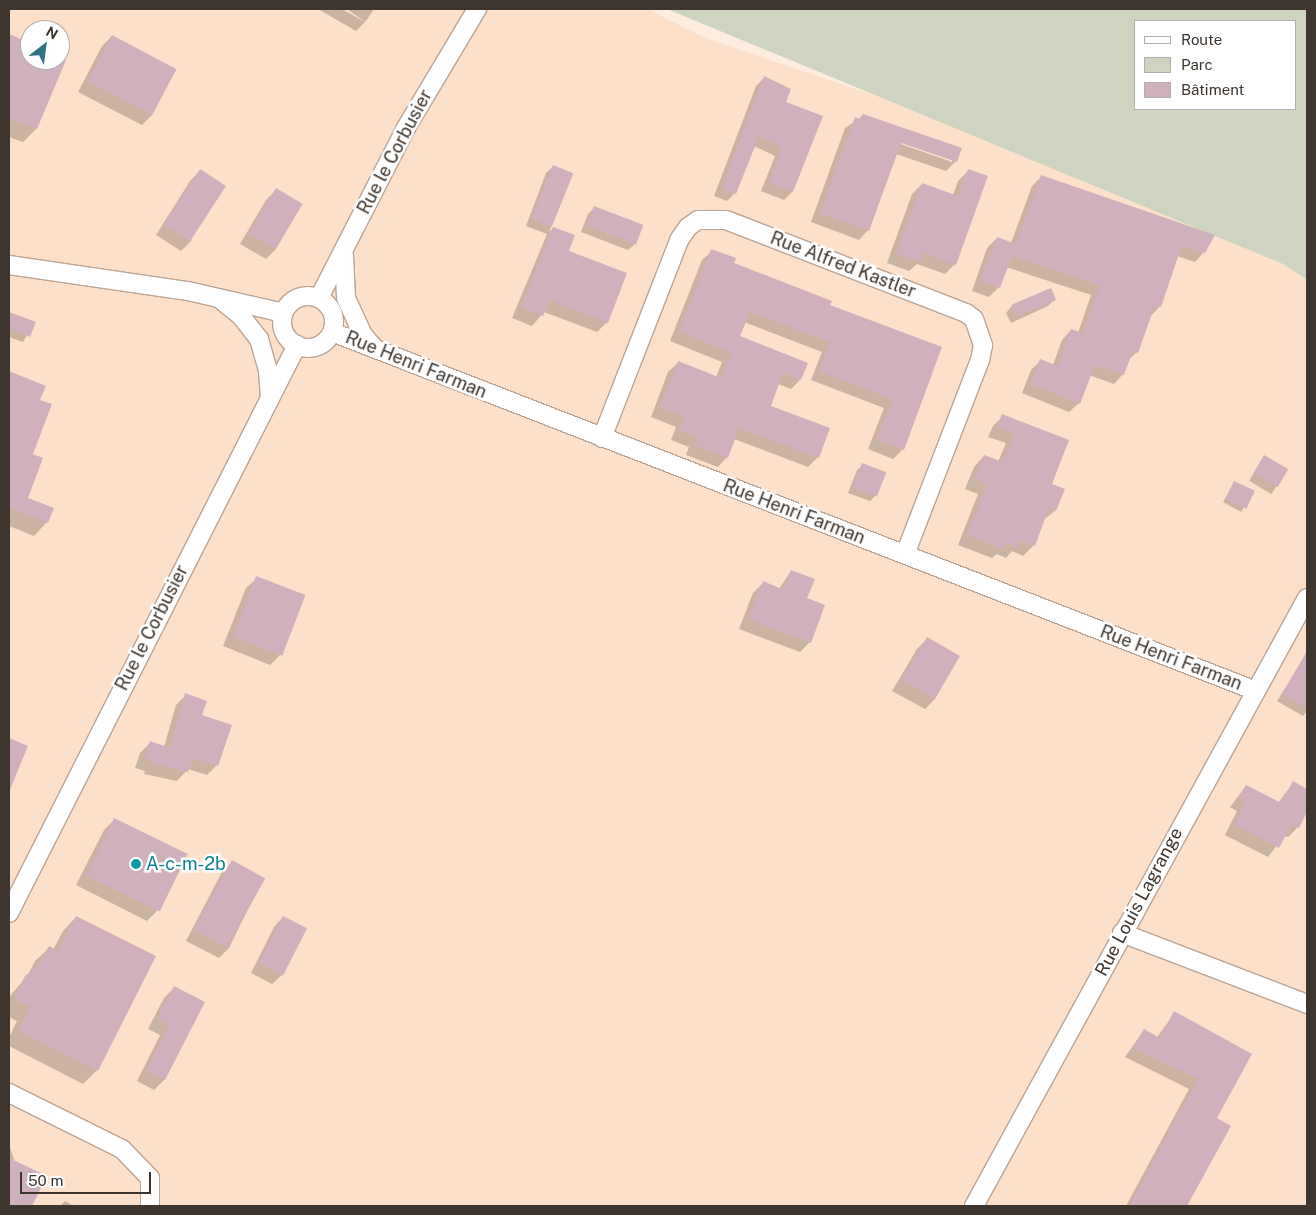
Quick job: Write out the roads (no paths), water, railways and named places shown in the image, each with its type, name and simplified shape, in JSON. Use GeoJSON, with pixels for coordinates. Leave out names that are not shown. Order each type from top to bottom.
{"type":"FeatureCollection","features":[{"type":"Feature","properties":{"kind":"street","name":"Rue le Corbusier"},"geometry":{"type":"LineString","coordinates":[[319,298],[406,128],[477,9]]}},
{"type":"Feature","properties":{"kind":"street","name":"Rue Alfred Kastler"},"geometry":{"type":"LineString","coordinates":[[602,438],[678,240],[688,226],[698,220],[726,220],[800,248],[966,313],[974,319],[980,332],[983,345],[980,360],[905,554]]}},
{"type":"Feature","properties":{"kind":"street"},"geometry":{"type":"LineString","coordinates":[[345,249],[346,298],[359,327],[375,349]]}},
{"type":"Feature","properties":{"kind":"street"},"geometry":{"type":"LineString","coordinates":[[9,265],[216,296],[284,313]]}},
{"type":"Feature","properties":{"kind":"street"},"geometry":{"type":"LineString","coordinates":[[216,296],[241,316],[259,339],[268,371],[270,400]]}},
{"type":"Feature","properties":{"kind":"street"},"geometry":{"type":"LineString","coordinates":[[299,297],[319,298],[330,307],[333,315],[332,332],[320,345],[311,348],[297,344],[284,331],[284,313],[299,297]]}},
{"type":"Feature","properties":{"kind":"street","name":"Rue Henri Farman"},"geometry":{"type":"LineString","coordinates":[[332,332],[1256,691]]}},
{"type":"Feature","properties":{"kind":"street","name":"Rue le Corbusier"},"geometry":{"type":"LineString","coordinates":[[9,913],[297,344]]}},
{"type":"Feature","properties":{"kind":"street","name":"Rue Louis Lagrange"},"geometry":{"type":"LineString","coordinates":[[974,1206],[1307,598]]}},
{"type":"Feature","properties":{"kind":"street"},"geometry":{"type":"LineString","coordinates":[[1122,933],[1307,1004]]}},
{"type":"Feature","properties":{"kind":"street"},"geometry":{"type":"LineString","coordinates":[[9,1093],[122,1148],[150,1178],[150,1206]]}},
{"type":"Feature","properties":{"kind":"place","name":"A-c-m-2b"},"geometry":{"type":"Point","coordinates":[136,864]}}]}
